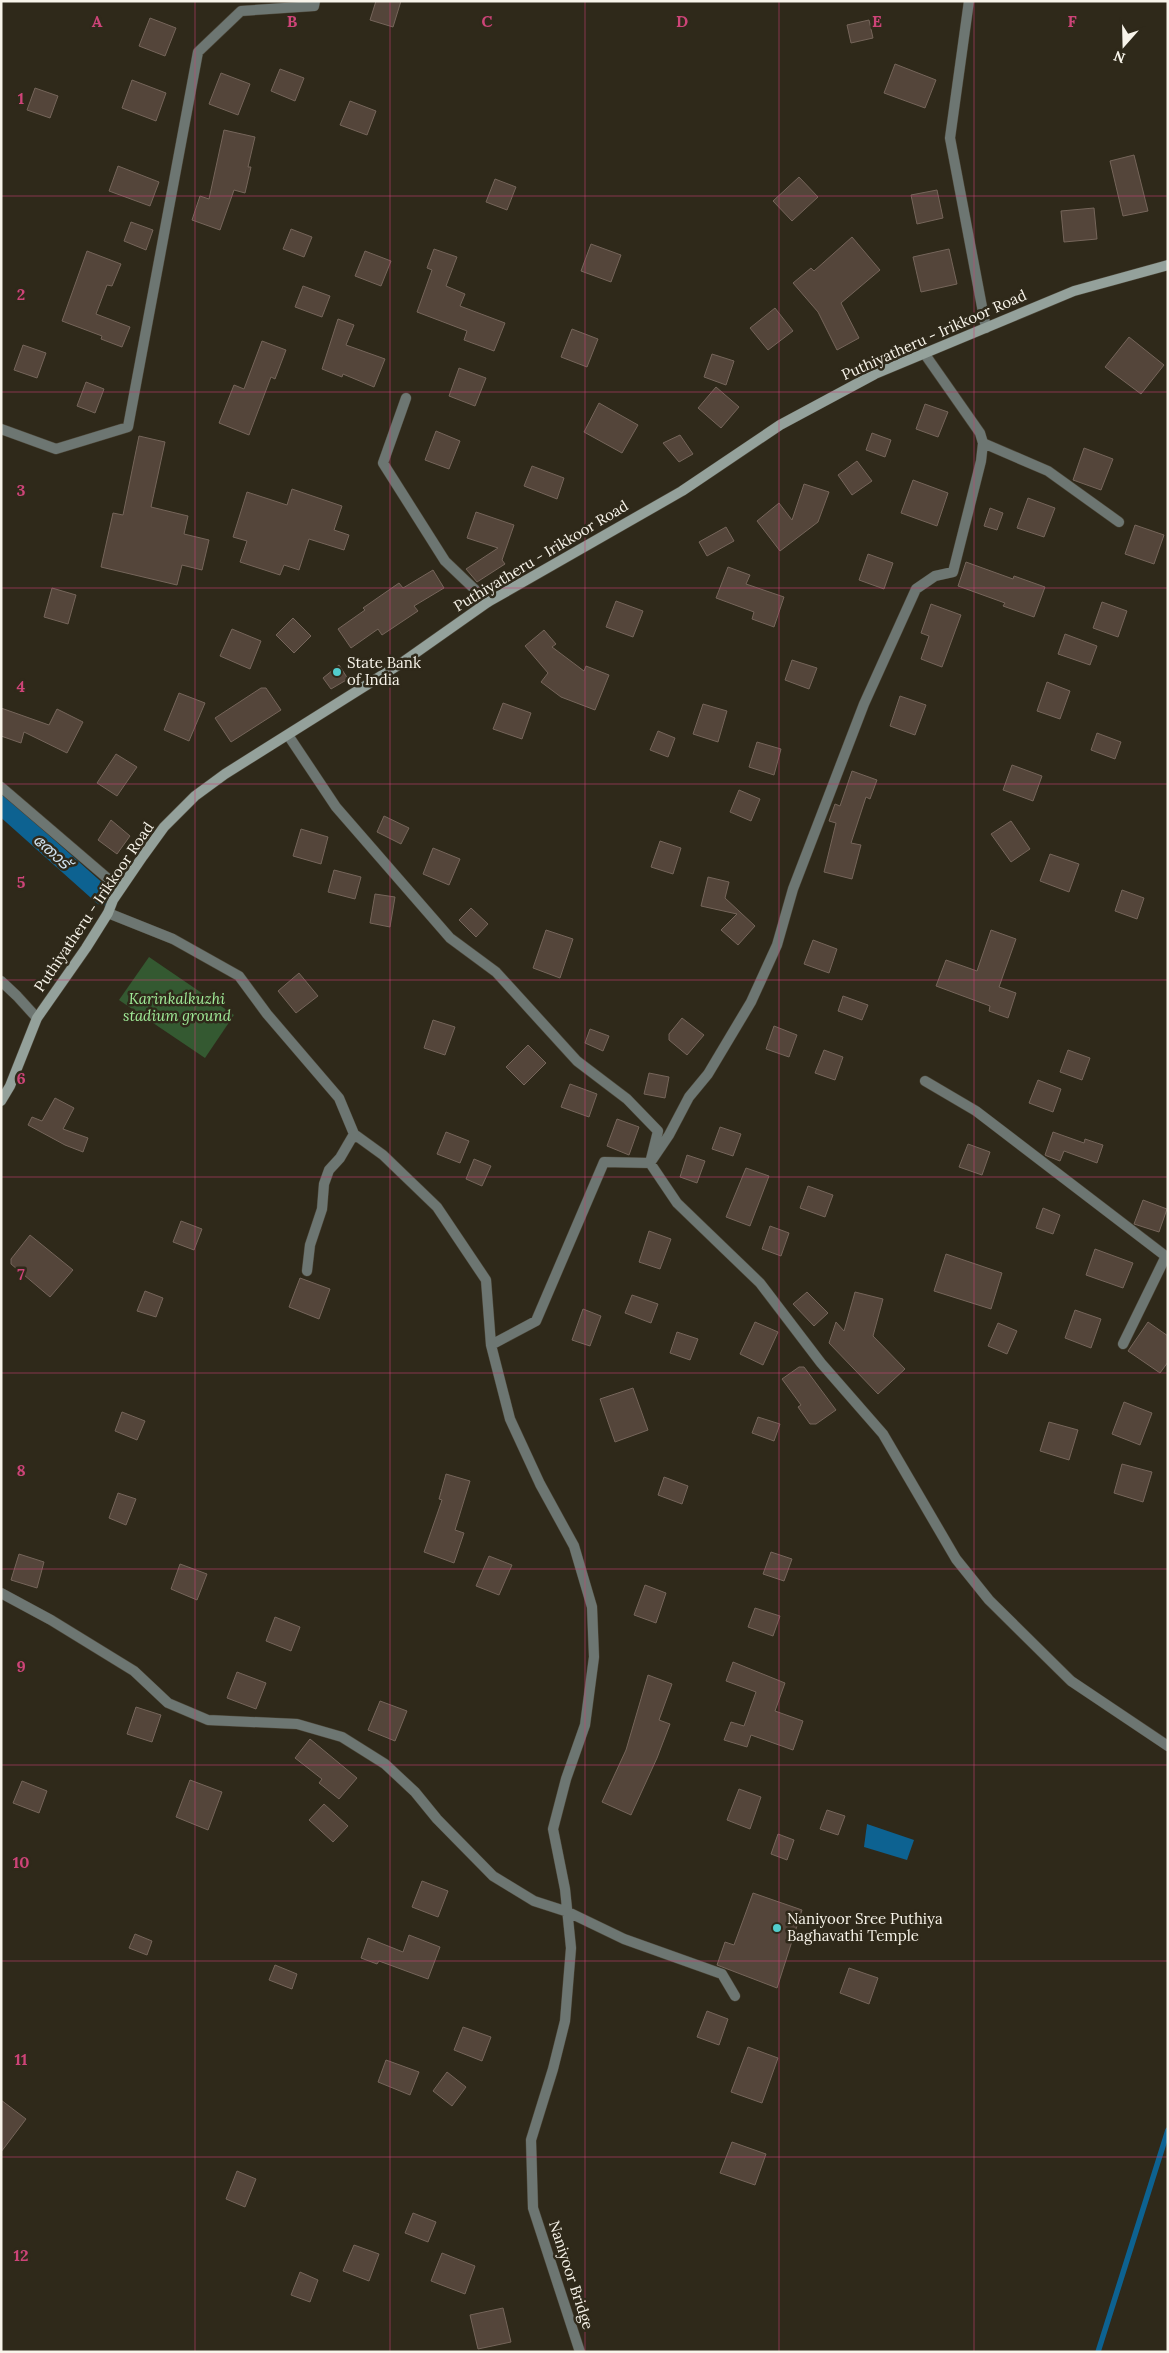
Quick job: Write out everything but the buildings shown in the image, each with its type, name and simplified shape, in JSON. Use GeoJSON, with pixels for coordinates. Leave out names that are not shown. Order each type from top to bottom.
{"type":"FeatureCollection","features":[{"type":"Feature","properties":{"kind":"main road","name":"Puthiyatheru - Irikkoor Road"},"geometry":{"type":"LineString","coordinates":[[1,1101],[10,1086],[37,1018],[108,913],[120,889],[164,827],[195,796],[225,774],[400,664],[488,602],[682,491],[780,425],[875,374],[1074,291],[1168,264]]}},
{"type":"Feature","properties":{"kind":"street"},"geometry":{"type":"LineString","coordinates":[[1,430],[56,449],[128,427],[198,52],[241,11],[314,6],[315,1]]}},
{"type":"Feature","properties":{"kind":"street"},"geometry":{"type":"LineString","coordinates":[[969,1],[950,138],[986,328]]}},
{"type":"Feature","properties":{"kind":"street"},"geometry":{"type":"LineString","coordinates":[[650,1163],[669,1135],[689,1097],[708,1074],[751,1002],[777,945],[793,889],[864,704],[916,589],[935,576],[954,572],[981,461],[983,443],[980,433],[924,354]]}},
{"type":"Feature","properties":{"kind":"street"},"geometry":{"type":"LineString","coordinates":[[406,398],[384,463],[446,561],[488,602]]}},
{"type":"Feature","properties":{"kind":"street"},"geometry":{"type":"LineString","coordinates":[[983,443],[1048,471],[1119,522]]}},
{"type":"Feature","properties":{"kind":"street"},"geometry":{"type":"LineString","coordinates":[[288,735],[336,807],[450,938],[496,972],[577,1061],[627,1098],[658,1132],[650,1163],[677,1203],[760,1283],[820,1363],[883,1434],[956,1560],[989,1600],[1071,1681],[1168,1746]]}},
{"type":"Feature","properties":{"kind":"street"},"geometry":{"type":"LineString","coordinates":[[1,787],[120,889]]}},
{"type":"Feature","properties":{"kind":"street"},"geometry":{"type":"LineString","coordinates":[[108,913],[174,939],[238,976],[267,1014],[340,1098],[354,1134],[340,1158],[329,1170],[324,1184],[322,1209],[310,1245],[307,1271]]}},
{"type":"Feature","properties":{"kind":"street"},"geometry":{"type":"LineString","coordinates":[[1,981],[37,1018]]}},
{"type":"Feature","properties":{"kind":"street"},"geometry":{"type":"LineString","coordinates":[[925,1081],[976,1111],[1167,1257],[1122,1344]]}},
{"type":"Feature","properties":{"kind":"street","name":"Naniyoor Bridge"},"geometry":{"type":"LineString","coordinates":[[354,1134],[383,1155],[436,1207],[486,1280],[491,1345],[510,1419],[540,1484],[574,1546],[592,1607],[594,1657],[585,1725],[566,1779],[553,1829],[565,1889],[572,1948],[565,2021],[553,2070],[531,2140],[533,2208],[580,2352]]}},
{"type":"Feature","properties":{"kind":"street"},"geometry":{"type":"LineString","coordinates":[[491,1345],[536,1321],[604,1162],[650,1163]]}},
{"type":"Feature","properties":{"kind":"street"},"geometry":{"type":"LineString","coordinates":[[1,1594],[51,1620],[134,1671],[168,1703],[208,1720],[297,1724],[342,1737],[385,1764],[415,1792],[437,1820],[493,1876],[534,1901],[568,1912],[624,1938],[722,1974],[735,1996]]}},
{"type":"Feature","properties":{"kind":"green space","name":"Karinkalkuzhi stadium ground"},"geometry":{"type":"Polygon","coordinates":[[[149,957],[234,1015],[205,1058],[119,1000],[149,957]]]}},
{"type":"Feature","properties":{"kind":"water"},"geometry":{"type":"Polygon","coordinates":[[[867,1824],[914,1840],[907,1860],[864,1847],[867,1824]]]}},
{"type":"Feature","properties":{"kind":"waterway","name":"തോട്"},"geometry":{"type":"LineString","coordinates":[[1,805],[103,896]]}},
{"type":"Feature","properties":{"kind":"waterway"},"geometry":{"type":"LineString","coordinates":[[1098,2352],[1168,2130]]}},
{"type":"Feature","properties":{"kind":"place","name":"State Bank of India"},"geometry":{"type":"Point","coordinates":[337,672]}},
{"type":"Feature","properties":{"kind":"place","name":"Naniyoor Sree Puthiya Baghavathi Temple"},"geometry":{"type":"Point","coordinates":[777,1928]}}]}
